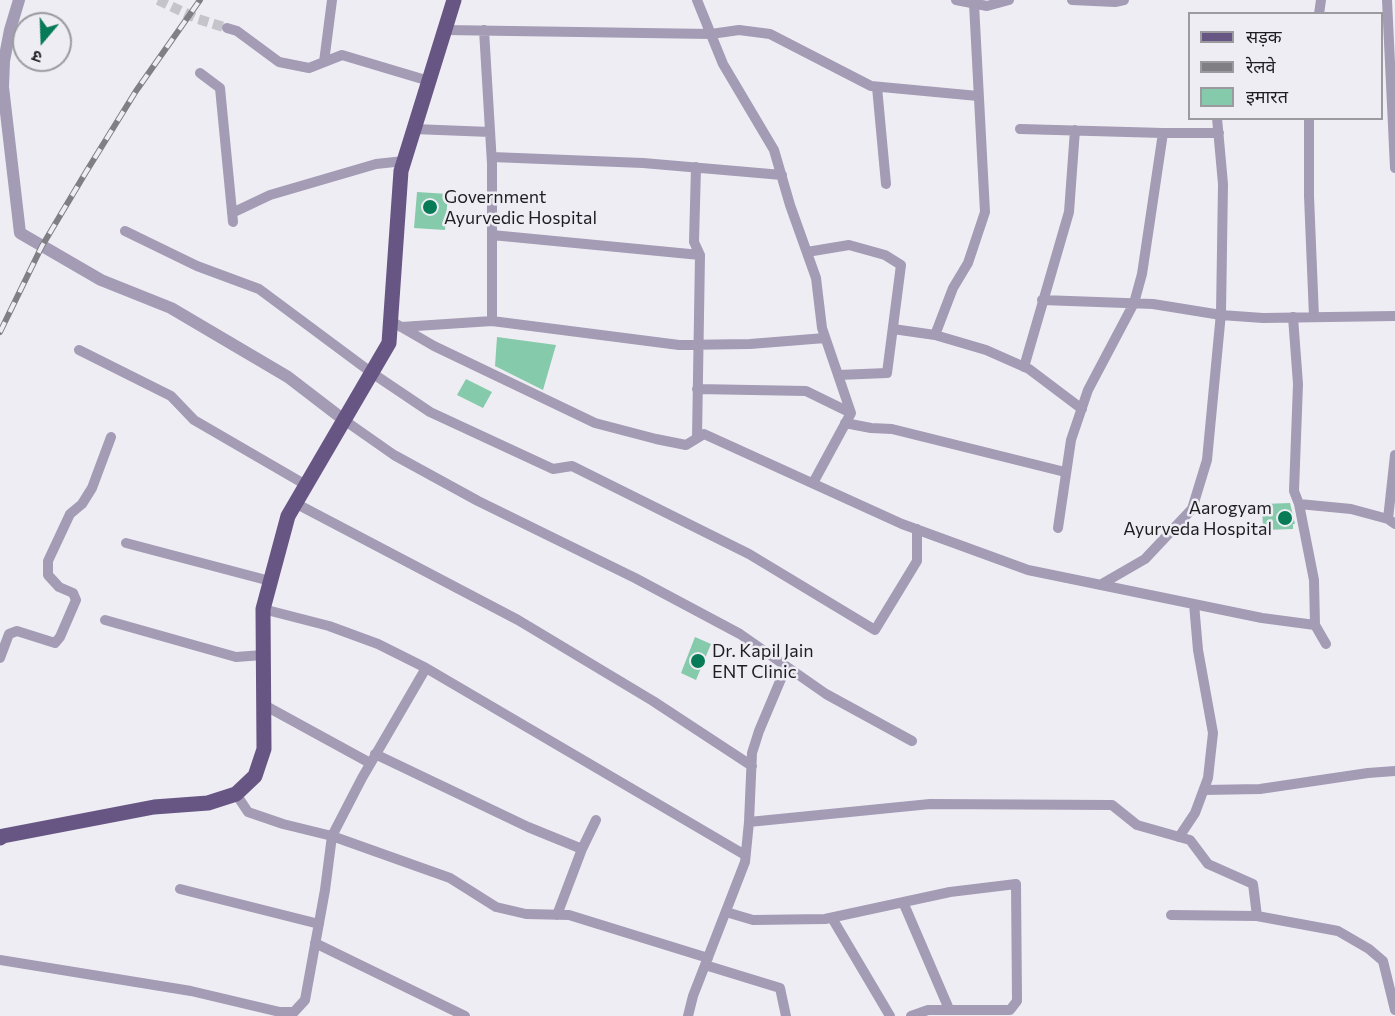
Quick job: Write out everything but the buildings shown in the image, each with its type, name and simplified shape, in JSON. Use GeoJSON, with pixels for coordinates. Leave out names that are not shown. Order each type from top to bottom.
{"type":"FeatureCollection","features":[{"type":"Feature","properties":{"kind":"main road"},"geometry":{"type":"LineString","coordinates":[[0,838],[154,807],[208,803],[236,794],[255,776],[264,749],[263,609],[270,581],[288,516],[389,343],[396,324],[401,171],[454,0]]}},
{"type":"Feature","properties":{"kind":"street"},"geometry":{"type":"LineString","coordinates":[[19,0],[4,61],[3,87],[20,232],[101,280],[181,314],[288,377],[394,455],[478,501],[635,578],[740,634],[826,694],[912,741]]}},
{"type":"Feature","properties":{"kind":"street"},"geometry":{"type":"LineString","coordinates":[[324,62],[332,0]]}},
{"type":"Feature","properties":{"kind":"street"},"geometry":{"type":"LineString","coordinates":[[697,0],[723,64],[774,150],[816,278],[822,328],[838,375],[848,418],[813,483]]}},
{"type":"Feature","properties":{"kind":"street"},"geometry":{"type":"LineString","coordinates":[[956,0],[987,6],[1009,0]]}},
{"type":"Feature","properties":{"kind":"street"},"geometry":{"type":"LineString","coordinates":[[1072,0],[1115,2],[1124,0]]}},
{"type":"Feature","properties":{"kind":"street"},"geometry":{"type":"LineString","coordinates":[[1388,0],[1395,168]]}},
{"type":"Feature","properties":{"kind":"street"},"geometry":{"type":"LineString","coordinates":[[935,335],[953,288],[968,263],[985,212],[974,4]]}},
{"type":"Feature","properties":{"kind":"street"},"geometry":{"type":"LineString","coordinates":[[227,28],[237,31],[279,62],[309,68],[342,56],[429,81]]}},
{"type":"Feature","properties":{"kind":"street"},"geometry":{"type":"LineString","coordinates":[[445,30],[711,34],[739,30],[770,34],[871,86],[978,96]]}},
{"type":"Feature","properties":{"kind":"street"},"geometry":{"type":"LineString","coordinates":[[484,30],[492,157],[492,321]]}},
{"type":"Feature","properties":{"kind":"street"},"geometry":{"type":"LineString","coordinates":[[200,73],[220,88],[232,217],[270,195],[376,164],[404,161]]}},
{"type":"Feature","properties":{"kind":"street"},"geometry":{"type":"LineString","coordinates":[[877,87],[886,184]]}},
{"type":"Feature","properties":{"kind":"street"},"geometry":{"type":"LineString","coordinates":[[1100,585],[1145,559],[1192,509],[1207,460],[1221,315],[1223,184],[1217,120]]}},
{"type":"Feature","properties":{"kind":"street"},"geometry":{"type":"LineString","coordinates":[[1309,120],[1309,196],[1314,317]]}},
{"type":"Feature","properties":{"kind":"street"},"geometry":{"type":"LineString","coordinates":[[414,129],[490,132]]}},
{"type":"Feature","properties":{"kind":"street"},"geometry":{"type":"LineString","coordinates":[[1020,129],[1219,133]]}},
{"type":"Feature","properties":{"kind":"street"},"geometry":{"type":"LineString","coordinates":[[1024,367],[1069,212],[1076,130]]}},
{"type":"Feature","properties":{"kind":"street"},"geometry":{"type":"LineString","coordinates":[[1058,528],[1071,440],[1088,390],[1134,303],[1142,274],[1163,133]]}},
{"type":"Feature","properties":{"kind":"street"},"geometry":{"type":"LineString","coordinates":[[492,157],[643,163],[782,175]]}},
{"type":"Feature","properties":{"kind":"street"},"geometry":{"type":"LineString","coordinates":[[696,167],[694,242],[700,255],[697,438]]}},
{"type":"Feature","properties":{"kind":"street"},"geometry":{"type":"LineString","coordinates":[[125,231],[196,266],[259,289],[372,373],[430,412],[553,469],[572,466],[749,554],[875,630],[917,561],[917,529]]}},
{"type":"Feature","properties":{"kind":"street"},"geometry":{"type":"LineString","coordinates":[[492,235],[700,255]]}},
{"type":"Feature","properties":{"kind":"street"},"geometry":{"type":"LineString","coordinates":[[807,252],[849,245],[885,255],[901,265],[887,373],[838,375]]}},
{"type":"Feature","properties":{"kind":"street"},"geometry":{"type":"LineString","coordinates":[[1042,300],[1153,304],[1221,315],[1395,316]]}},
{"type":"Feature","properties":{"kind":"street"},"geometry":{"type":"LineString","coordinates":[[1293,317],[1298,384],[1294,491],[1299,504],[1314,580],[1316,626],[1326,644]]}},
{"type":"Feature","properties":{"kind":"street"},"geometry":{"type":"LineString","coordinates":[[396,324],[492,321],[679,345],[750,344],[825,338]]}},
{"type":"Feature","properties":{"kind":"street"},"geometry":{"type":"LineString","coordinates":[[396,324],[434,345],[595,423],[686,445],[704,434],[917,529],[1028,570],[1262,618],[1316,626]]}},
{"type":"Feature","properties":{"kind":"street"},"geometry":{"type":"LineString","coordinates":[[892,329],[935,335],[986,351],[1024,367],[1082,409]]}},
{"type":"Feature","properties":{"kind":"street"},"geometry":{"type":"LineString","coordinates":[[79,350],[171,396],[194,420],[306,485]]}},
{"type":"Feature","properties":{"kind":"street"},"geometry":{"type":"LineString","coordinates":[[697,389],[806,391],[848,418],[871,428],[892,429],[1065,472]]}},
{"type":"Feature","properties":{"kind":"street"},"geometry":{"type":"LineString","coordinates":[[0,658],[9,634],[17,631],[55,643],[60,637],[76,600],[73,593],[59,587],[48,575],[48,561],[70,514],[82,504],[92,488],[111,436]]}},
{"type":"Feature","properties":{"kind":"street"},"geometry":{"type":"LineString","coordinates":[[1299,504],[1351,509],[1391,521],[1395,455]]}},
{"type":"Feature","properties":{"kind":"street"},"geometry":{"type":"LineString","coordinates":[[295,503],[518,620],[652,701],[752,766]]}},
{"type":"Feature","properties":{"kind":"street"},"geometry":{"type":"LineString","coordinates":[[126,543],[270,581]]}},
{"type":"Feature","properties":{"kind":"street"},"geometry":{"type":"LineString","coordinates":[[1179,837],[1195,813],[1208,778],[1213,733],[1198,650],[1194,604]]}},
{"type":"Feature","properties":{"kind":"street"},"geometry":{"type":"LineString","coordinates":[[263,609],[329,626],[378,644],[426,668],[745,855]]}},
{"type":"Feature","properties":{"kind":"street"},"geometry":{"type":"LineString","coordinates":[[105,620],[236,657],[263,655]]}},
{"type":"Feature","properties":{"kind":"street"},"geometry":{"type":"LineString","coordinates":[[687,1016],[745,862],[752,753],[786,667]]}},
{"type":"Feature","properties":{"kind":"street"},"geometry":{"type":"LineString","coordinates":[[0,960],[191,991],[280,1012],[295,1013],[305,1000],[332,836],[373,759],[426,668]]}},
{"type":"Feature","properties":{"kind":"street"},"geometry":{"type":"LineString","coordinates":[[264,705],[373,759],[582,849]]}},
{"type":"Feature","properties":{"kind":"street"},"geometry":{"type":"LineString","coordinates":[[1204,790],[1260,789],[1395,771]]}},
{"type":"Feature","properties":{"kind":"street"},"geometry":{"type":"LineString","coordinates":[[236,794],[248,812],[283,824],[332,836],[450,878],[496,907],[526,914],[569,915],[780,988],[786,1016]]}},
{"type":"Feature","properties":{"kind":"street"},"geometry":{"type":"LineString","coordinates":[[749,822],[930,804],[1112,805],[1137,825],[1190,840],[1208,864],[1252,884],[1257,916]]}},
{"type":"Feature","properties":{"kind":"street"},"geometry":{"type":"LineString","coordinates":[[557,915],[596,819]]}},
{"type":"Feature","properties":{"kind":"street"},"geometry":{"type":"LineString","coordinates":[[726,912],[753,920],[832,918],[950,892],[1016,884],[1017,1000],[1010,1010],[963,1013],[949,1009],[928,1010],[911,1016]]}},
{"type":"Feature","properties":{"kind":"street"},"geometry":{"type":"LineString","coordinates":[[180,889],[318,924]]}},
{"type":"Feature","properties":{"kind":"street"},"geometry":{"type":"LineString","coordinates":[[903,902],[949,1009]]}},
{"type":"Feature","properties":{"kind":"street"},"geometry":{"type":"LineString","coordinates":[[1171,915],[1257,916],[1338,931],[1369,949],[1383,961],[1395,1010]]}},
{"type":"Feature","properties":{"kind":"street"},"geometry":{"type":"LineString","coordinates":[[832,918],[890,1016]]}},
{"type":"Feature","properties":{"kind":"street"},"geometry":{"type":"LineString","coordinates":[[315,943],[465,1016]]}},
{"type":"Feature","properties":{"kind":"tunnel"},"geometry":{"type":"LineString","coordinates":[[158,0],[198,19],[227,28]]}},
{"type":"Feature","properties":{"kind":"railway"},"geometry":{"type":"LineString","coordinates":[[0,332],[42,246],[86,172],[136,91],[200,0]]}},
{"type":"Feature","properties":{"kind":"place","name":"Government Ayurvedic Hospital"},"geometry":{"type":"Point","coordinates":[430,207]}},
{"type":"Feature","properties":{"kind":"place","name":"Aarogyam Ayurveda Hospital"},"geometry":{"type":"Point","coordinates":[1285,518]}},
{"type":"Feature","properties":{"kind":"place","name":"Dr. Kapil Jain ENT Clinic"},"geometry":{"type":"Point","coordinates":[698,661]}}]}
